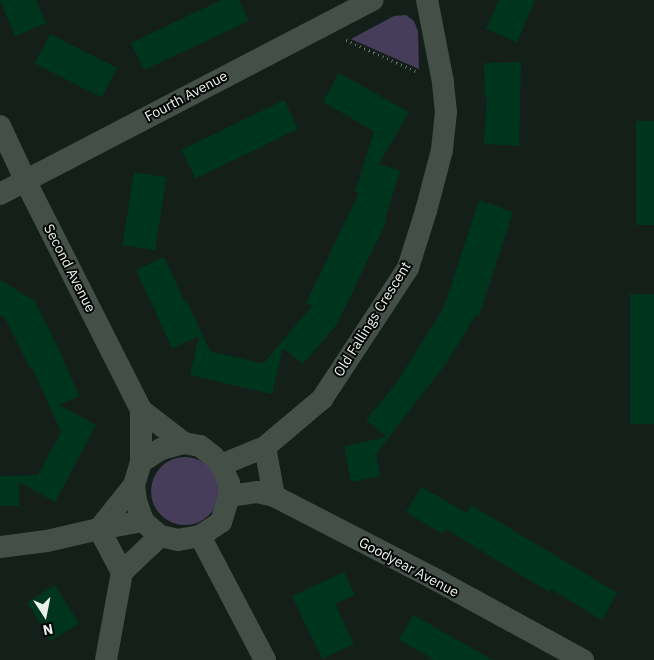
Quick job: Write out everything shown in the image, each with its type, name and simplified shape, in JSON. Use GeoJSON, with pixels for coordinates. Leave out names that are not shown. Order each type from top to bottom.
{"type":"FeatureCollection","features":[{"type":"Feature","properties":{"kind":"street","name":"Fourth Avenue"},"geometry":{"type":"LineString","coordinates":[[0,194],[373,0]]}},
{"type":"Feature","properties":{"kind":"street","name":"Old Fallings Crescent"},"geometry":{"type":"LineString","coordinates":[[221,465],[265,447],[322,399],[408,268],[426,212],[442,150],[446,112],[443,82],[427,0]]}},
{"type":"Feature","properties":{"kind":"street","name":"Second Avenue"},"geometry":{"type":"LineString","coordinates":[[0,126],[141,410],[184,443]]}},
{"type":"Feature","properties":{"kind":"street","name":"Second Avenue"},"geometry":{"type":"LineString","coordinates":[[141,410],[141,462]]}},
{"type":"Feature","properties":{"kind":"street"},"geometry":{"type":"LineString","coordinates":[[0,547],[47,541],[99,529],[152,528],[178,540],[200,536],[221,522],[229,496],[229,483],[221,465],[200,446],[184,443],[161,449],[141,462],[134,485],[99,529]]}},
{"type":"Feature","properties":{"kind":"street"},"geometry":{"type":"LineString","coordinates":[[265,447],[274,496]]}},
{"type":"Feature","properties":{"kind":"street"},"geometry":{"type":"LineString","coordinates":[[134,485],[136,501],[152,528]]}},
{"type":"Feature","properties":{"kind":"street","name":"Goodyear Avenue"},"geometry":{"type":"LineString","coordinates":[[229,496],[258,492],[274,496],[584,660]]}},
{"type":"Feature","properties":{"kind":"street"},"geometry":{"type":"LineString","coordinates":[[106,660],[122,572],[152,528]]}},
{"type":"Feature","properties":{"kind":"street"},"geometry":{"type":"LineString","coordinates":[[99,529],[122,572]]}},
{"type":"Feature","properties":{"kind":"street"},"geometry":{"type":"LineString","coordinates":[[200,536],[265,660]]}},
{"type":"Feature","properties":{"kind":"path"},"geometry":{"type":"LineString","coordinates":[[331,21],[341,38],[443,82]]}},
{"type":"Feature","properties":{"kind":"shaded area"},"geometry":{"type":"Polygon","coordinates":[[[406,15],[414,21],[418,31],[419,69],[351,39],[394,16],[406,15]]]}},
{"type":"Feature","properties":{"kind":"shaded area"},"geometry":{"type":"Polygon","coordinates":[[[185,457],[198,460],[209,467],[216,478],[219,491],[216,504],[209,515],[198,522],[185,525],[172,522],[161,515],[154,504],[151,491],[154,478],[161,467],[172,460],[185,457]]]}},
{"type":"Feature","properties":{"kind":"building"},"geometry":{"type":"Polygon","coordinates":[[[0,0],[36,0],[46,23],[15,36],[0,0]]]}},
{"type":"Feature","properties":{"kind":"building"},"geometry":{"type":"Polygon","coordinates":[[[221,0],[239,0],[249,21],[144,70],[131,43],[221,0]]]}},
{"type":"Feature","properties":{"kind":"building"},"geometry":{"type":"Polygon","coordinates":[[[499,0],[535,0],[517,42],[486,29],[499,0]]]}},
{"type":"Feature","properties":{"kind":"building"},"geometry":{"type":"Polygon","coordinates":[[[50,34],[117,68],[102,97],[35,63],[50,34]]]}},
{"type":"Feature","properties":{"kind":"building"},"geometry":{"type":"Polygon","coordinates":[[[521,62],[519,146],[484,144],[487,97],[485,97],[484,63],[521,62]]]}},
{"type":"Feature","properties":{"kind":"building"},"geometry":{"type":"Polygon","coordinates":[[[339,73],[409,112],[379,164],[400,171],[385,219],[387,220],[337,324],[303,364],[283,348],[272,394],[190,375],[199,336],[172,348],[136,270],[164,257],[210,351],[263,364],[312,306],[306,303],[359,193],[355,192],[374,131],[323,102],[339,73]]]}},
{"type":"Feature","properties":{"kind":"building"},"geometry":{"type":"Polygon","coordinates":[[[284,100],[298,129],[196,179],[182,150],[284,100]]]}},
{"type":"Feature","properties":{"kind":"building"},"geometry":{"type":"Polygon","coordinates":[[[636,121],[654,121],[654,225],[636,225],[636,121]]]}},
{"type":"Feature","properties":{"kind":"building"},"geometry":{"type":"Polygon","coordinates":[[[134,172],[167,177],[155,250],[122,245],[134,172]]]}},
{"type":"Feature","properties":{"kind":"building"},"geometry":{"type":"Polygon","coordinates":[[[479,200],[513,212],[479,316],[476,315],[447,362],[376,454],[380,476],[351,482],[344,446],[387,437],[366,420],[396,384],[444,307],[479,200]]]}},
{"type":"Feature","properties":{"kind":"building"},"geometry":{"type":"Polygon","coordinates":[[[0,280],[35,301],[57,345],[79,396],[59,405],[96,425],[55,502],[19,482],[19,506],[0,506],[0,476],[38,475],[61,432],[32,367],[30,368],[5,318],[0,315],[0,280]]]}},
{"type":"Feature","properties":{"kind":"building"},"geometry":{"type":"Polygon","coordinates":[[[630,294],[654,294],[654,424],[630,424],[630,294]]]}},
{"type":"Feature","properties":{"kind":"building"},"geometry":{"type":"Polygon","coordinates":[[[421,487],[467,513],[471,505],[617,593],[602,620],[551,589],[549,592],[446,529],[443,534],[406,512],[421,487]]]}},
{"type":"Feature","properties":{"kind":"building"},"geometry":{"type":"Polygon","coordinates":[[[344,572],[355,595],[335,604],[354,644],[322,659],[292,596],[344,572]]]}},
{"type":"Feature","properties":{"kind":"building"},"geometry":{"type":"Polygon","coordinates":[[[55,585],[79,623],[51,641],[27,602],[55,585]]]}},
{"type":"Feature","properties":{"kind":"building"},"geometry":{"type":"Polygon","coordinates":[[[413,615],[493,660],[435,660],[399,640],[413,615]]]}}]}
